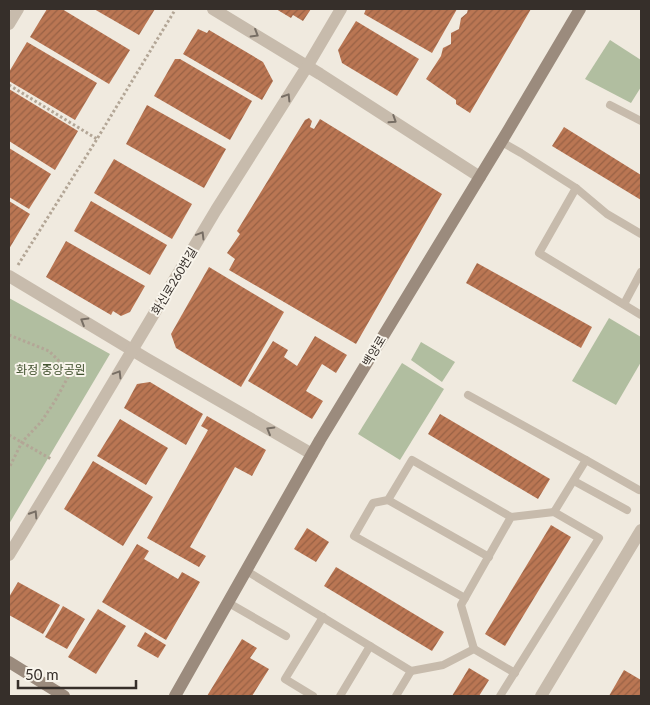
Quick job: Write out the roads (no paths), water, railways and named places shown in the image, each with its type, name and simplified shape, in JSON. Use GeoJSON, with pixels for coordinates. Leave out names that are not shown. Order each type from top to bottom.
{"type":"FeatureCollection","features":[{"type":"Feature","properties":{"kind":"street"},"geometry":{"type":"LineString","coordinates":[[9,24],[18,9]]}},
{"type":"Feature","properties":{"kind":"street"},"geometry":{"type":"LineString","coordinates":[[213,9],[308,66],[480,177]]}},
{"type":"Feature","properties":{"kind":"street","name":"화신로260번길"},"geometry":{"type":"LineString","coordinates":[[9,555],[216,210],[308,66],[341,9]]}},
{"type":"Feature","properties":{"kind":"street","name":"백양로"},"geometry":{"type":"LineString","coordinates":[[174,696],[312,454],[580,9]]}},
{"type":"Feature","properties":{"kind":"street"},"geometry":{"type":"LineString","coordinates":[[9,276],[132,350],[312,454]]}},
{"type":"Feature","properties":{"kind":"street"},"geometry":{"type":"LineString","coordinates":[[541,696],[641,530]]}},
{"type":"Feature","properties":{"kind":"street"},"geometry":{"type":"LineString","coordinates":[[9,662],[64,696]]}},
{"type":"Feature","properties":{"kind":"lane"},"geometry":{"type":"LineString","coordinates":[[610,106],[641,121]]}},
{"type":"Feature","properties":{"kind":"lane"},"geometry":{"type":"LineString","coordinates":[[500,141],[576,188],[607,214],[641,234]]}},
{"type":"Feature","properties":{"kind":"lane"},"geometry":{"type":"LineString","coordinates":[[576,188],[539,254],[641,315]]}},
{"type":"Feature","properties":{"kind":"lane"},"geometry":{"type":"LineString","coordinates":[[624,304],[641,272]]}},
{"type":"Feature","properties":{"kind":"lane"},"geometry":{"type":"LineString","coordinates":[[468,394],[639,490]]}},
{"type":"Feature","properties":{"kind":"lane"},"geometry":{"type":"LineString","coordinates":[[388,500],[412,460],[511,517],[554,512],[599,538],[500,696]]}},
{"type":"Feature","properties":{"kind":"lane"},"geometry":{"type":"LineString","coordinates":[[554,512],[586,460]]}},
{"type":"Feature","properties":{"kind":"lane"},"geometry":{"type":"LineString","coordinates":[[574,481],[627,510]]}},
{"type":"Feature","properties":{"kind":"lane"},"geometry":{"type":"LineString","coordinates":[[465,598],[354,536],[373,503],[388,500],[489,557]]}},
{"type":"Feature","properties":{"kind":"lane"},"geometry":{"type":"LineString","coordinates":[[511,517],[462,605],[474,649],[515,673]]}},
{"type":"Feature","properties":{"kind":"lane"},"geometry":{"type":"LineString","coordinates":[[246,570],[411,671],[443,665],[474,649]]}},
{"type":"Feature","properties":{"kind":"lane"},"geometry":{"type":"LineString","coordinates":[[227,602],[286,636]]}},
{"type":"Feature","properties":{"kind":"lane"},"geometry":{"type":"LineString","coordinates":[[313,696],[285,679],[323,617]]}},
{"type":"Feature","properties":{"kind":"lane"},"geometry":{"type":"LineString","coordinates":[[340,696],[370,646]]}},
{"type":"Feature","properties":{"kind":"lane"},"geometry":{"type":"LineString","coordinates":[[396,696],[411,671]]}},
{"type":"Feature","properties":{"kind":"park label","name":"화정 중앙공원"},"geometry":{"type":"Point","coordinates":[51,369]}}]}
